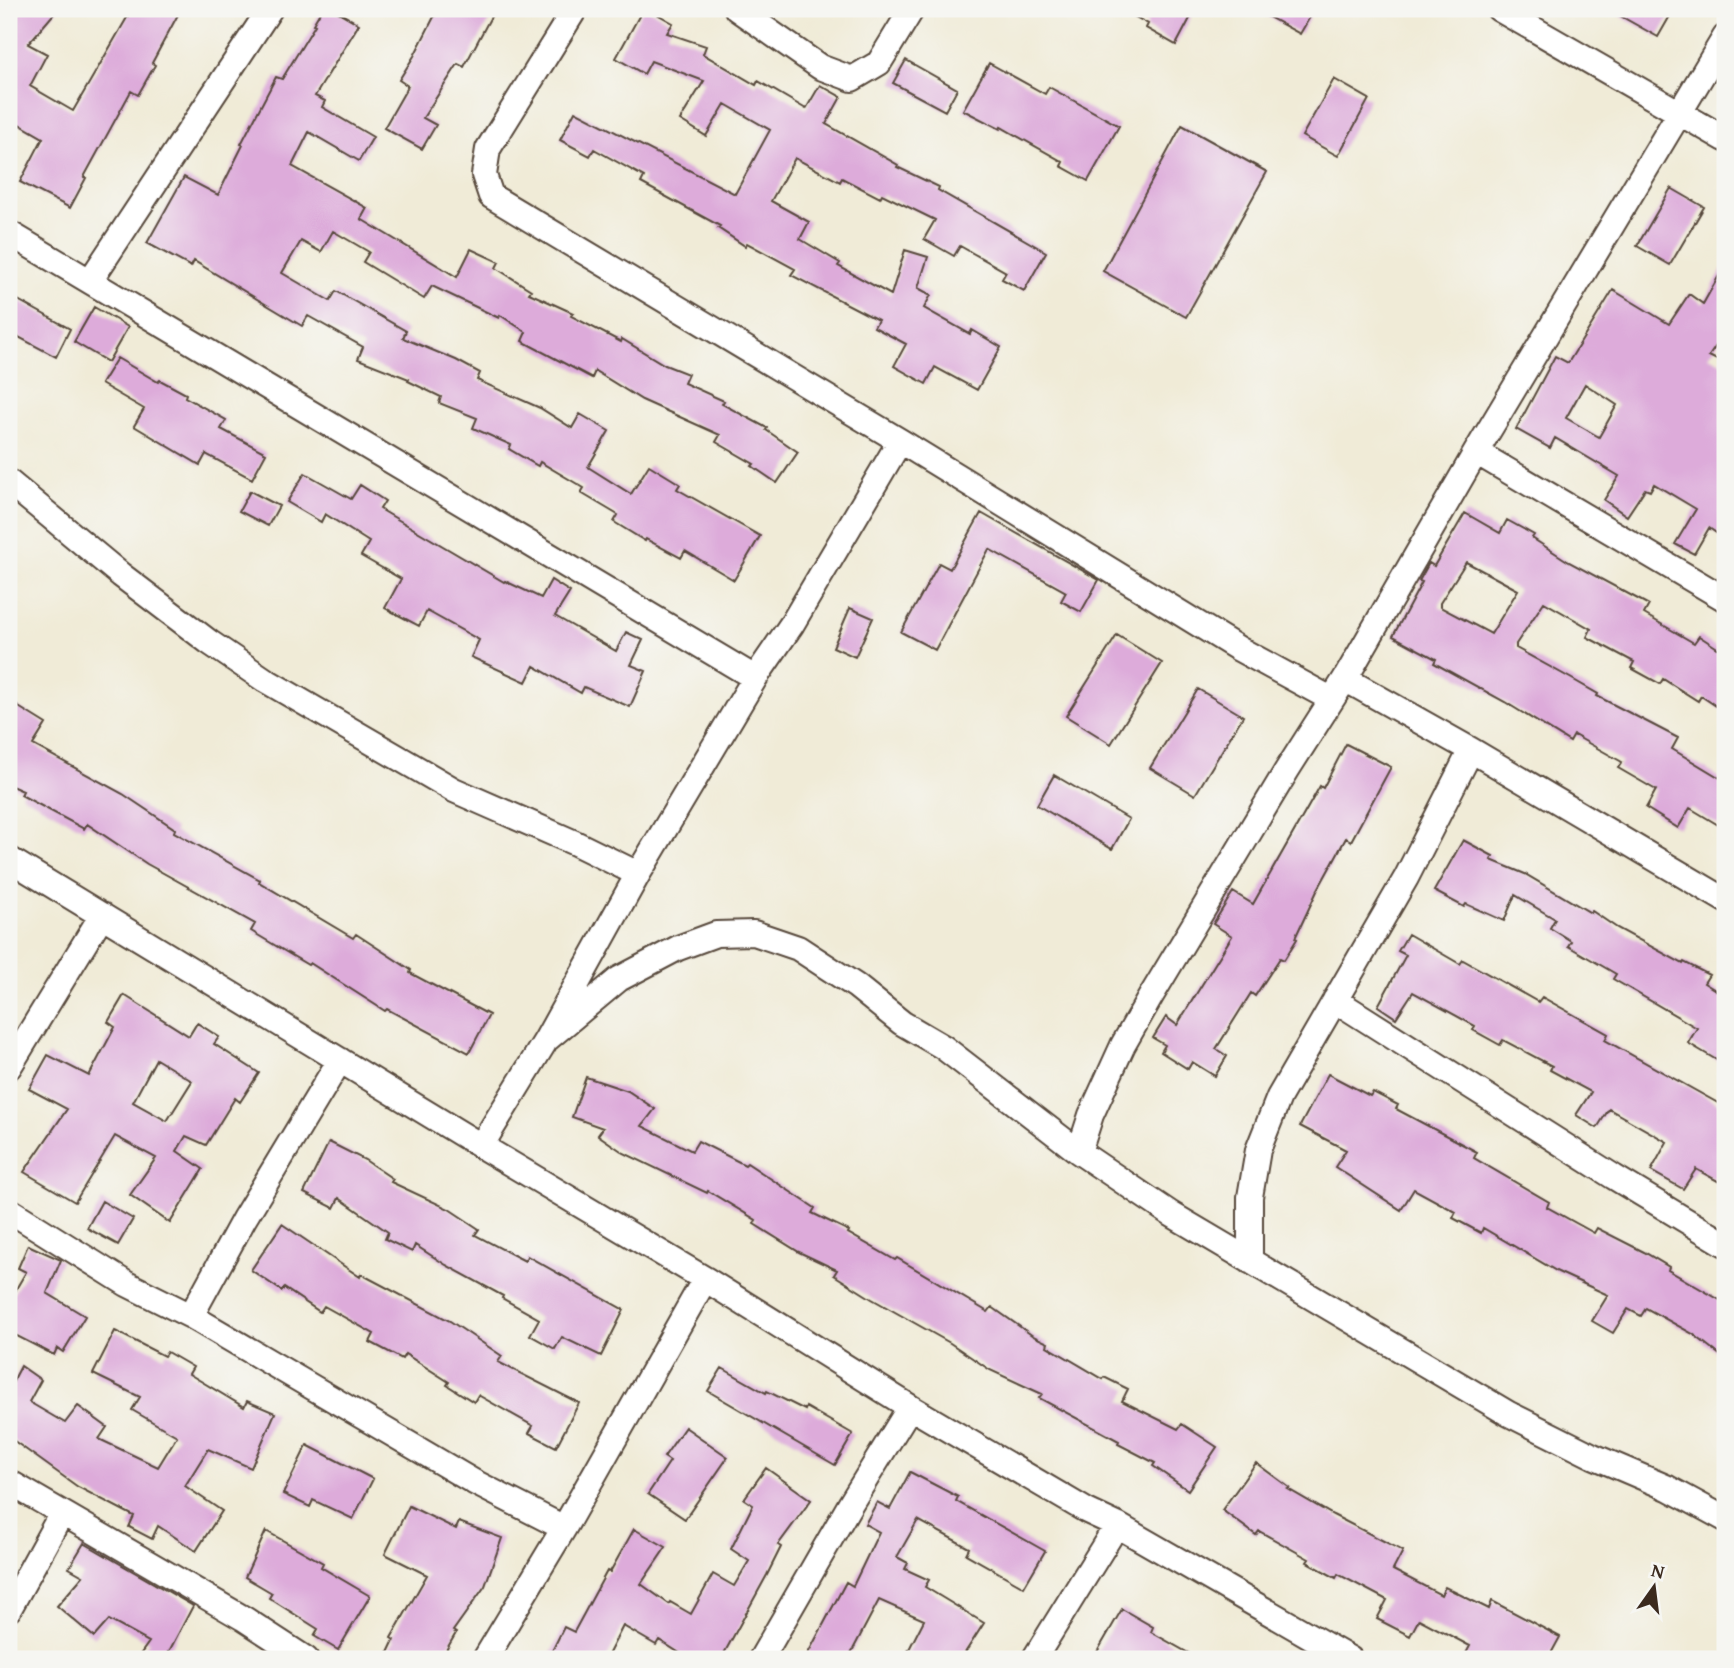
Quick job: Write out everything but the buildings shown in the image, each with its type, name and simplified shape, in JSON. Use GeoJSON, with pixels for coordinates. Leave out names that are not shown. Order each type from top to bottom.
{"type":"FeatureCollection","features":[{"type":"Feature","properties":{"kind":"street"},"geometry":{"type":"LineString","coordinates":[[90,281],[270,9]]}},
{"type":"Feature","properties":{"kind":"street"},"geometry":{"type":"LineString","coordinates":[[575,9],[488,149],[484,176],[491,196],[900,441],[1239,649],[1338,689],[1471,750],[1725,900]]}},
{"type":"Feature","properties":{"kind":"street"},"geometry":{"type":"LineString","coordinates":[[737,9],[820,67],[852,79],[879,63],[912,9]]}},
{"type":"Feature","properties":{"kind":"street"},"geometry":{"type":"LineString","coordinates":[[1499,9],[1725,139]]}},
{"type":"Feature","properties":{"kind":"street"},"geometry":{"type":"LineString","coordinates":[[1079,1152],[1091,1115],[1123,1045],[1725,37]]}},
{"type":"Feature","properties":{"kind":"street"},"geometry":{"type":"LineString","coordinates":[[9,233],[755,678]]}},
{"type":"Feature","properties":{"kind":"street"},"geometry":{"type":"LineString","coordinates":[[481,1146],[546,1040],[638,874],[755,678],[792,624],[900,441]]}},
{"type":"Feature","properties":{"kind":"street"},"geometry":{"type":"LineString","coordinates":[[1476,452],[1725,599]]}},
{"type":"Feature","properties":{"kind":"street"},"geometry":{"type":"LineString","coordinates":[[9,482],[132,583],[209,642],[265,680],[454,790],[575,842],[638,874]]}},
{"type":"Feature","properties":{"kind":"street"},"geometry":{"type":"LineString","coordinates":[[1250,1261],[1250,1197],[1258,1150],[1279,1097],[1406,878],[1471,750]]}},
{"type":"Feature","properties":{"kind":"street"},"geometry":{"type":"LineString","coordinates":[[9,859],[705,1279],[910,1407],[1087,1511],[1350,1659]]}},
{"type":"Feature","properties":{"kind":"street"},"geometry":{"type":"LineString","coordinates":[[9,1068],[102,915]]}},
{"type":"Feature","properties":{"kind":"street"},"geometry":{"type":"LineString","coordinates":[[546,1040],[619,979],[678,948],[716,934],[754,933],[798,948],[856,986],[902,1023],[943,1047],[1079,1152],[1171,1214],[1509,1414],[1592,1456],[1668,1488],[1725,1520]]}},
{"type":"Feature","properties":{"kind":"street"},"geometry":{"type":"LineString","coordinates":[[1335,1000],[1725,1244]]}},
{"type":"Feature","properties":{"kind":"street"},"geometry":{"type":"LineString","coordinates":[[191,1317],[244,1219],[340,1060]]}},
{"type":"Feature","properties":{"kind":"street"},"geometry":{"type":"LineString","coordinates":[[9,1210],[127,1284],[191,1317],[474,1482],[564,1528]]}},
{"type":"Feature","properties":{"kind":"street"},"geometry":{"type":"LineString","coordinates":[[485,1659],[564,1528],[705,1279]]}},
{"type":"Feature","properties":{"kind":"street"},"geometry":{"type":"LineString","coordinates":[[761,1659],[910,1407]]}},
{"type":"Feature","properties":{"kind":"street"},"geometry":{"type":"LineString","coordinates":[[9,1482],[243,1618],[306,1659]]}},
{"type":"Feature","properties":{"kind":"street"},"geometry":{"type":"LineString","coordinates":[[9,1609],[62,1513]]}},
{"type":"Feature","properties":{"kind":"street"},"geometry":{"type":"LineString","coordinates":[[1034,1659],[1116,1525]]}}]}
